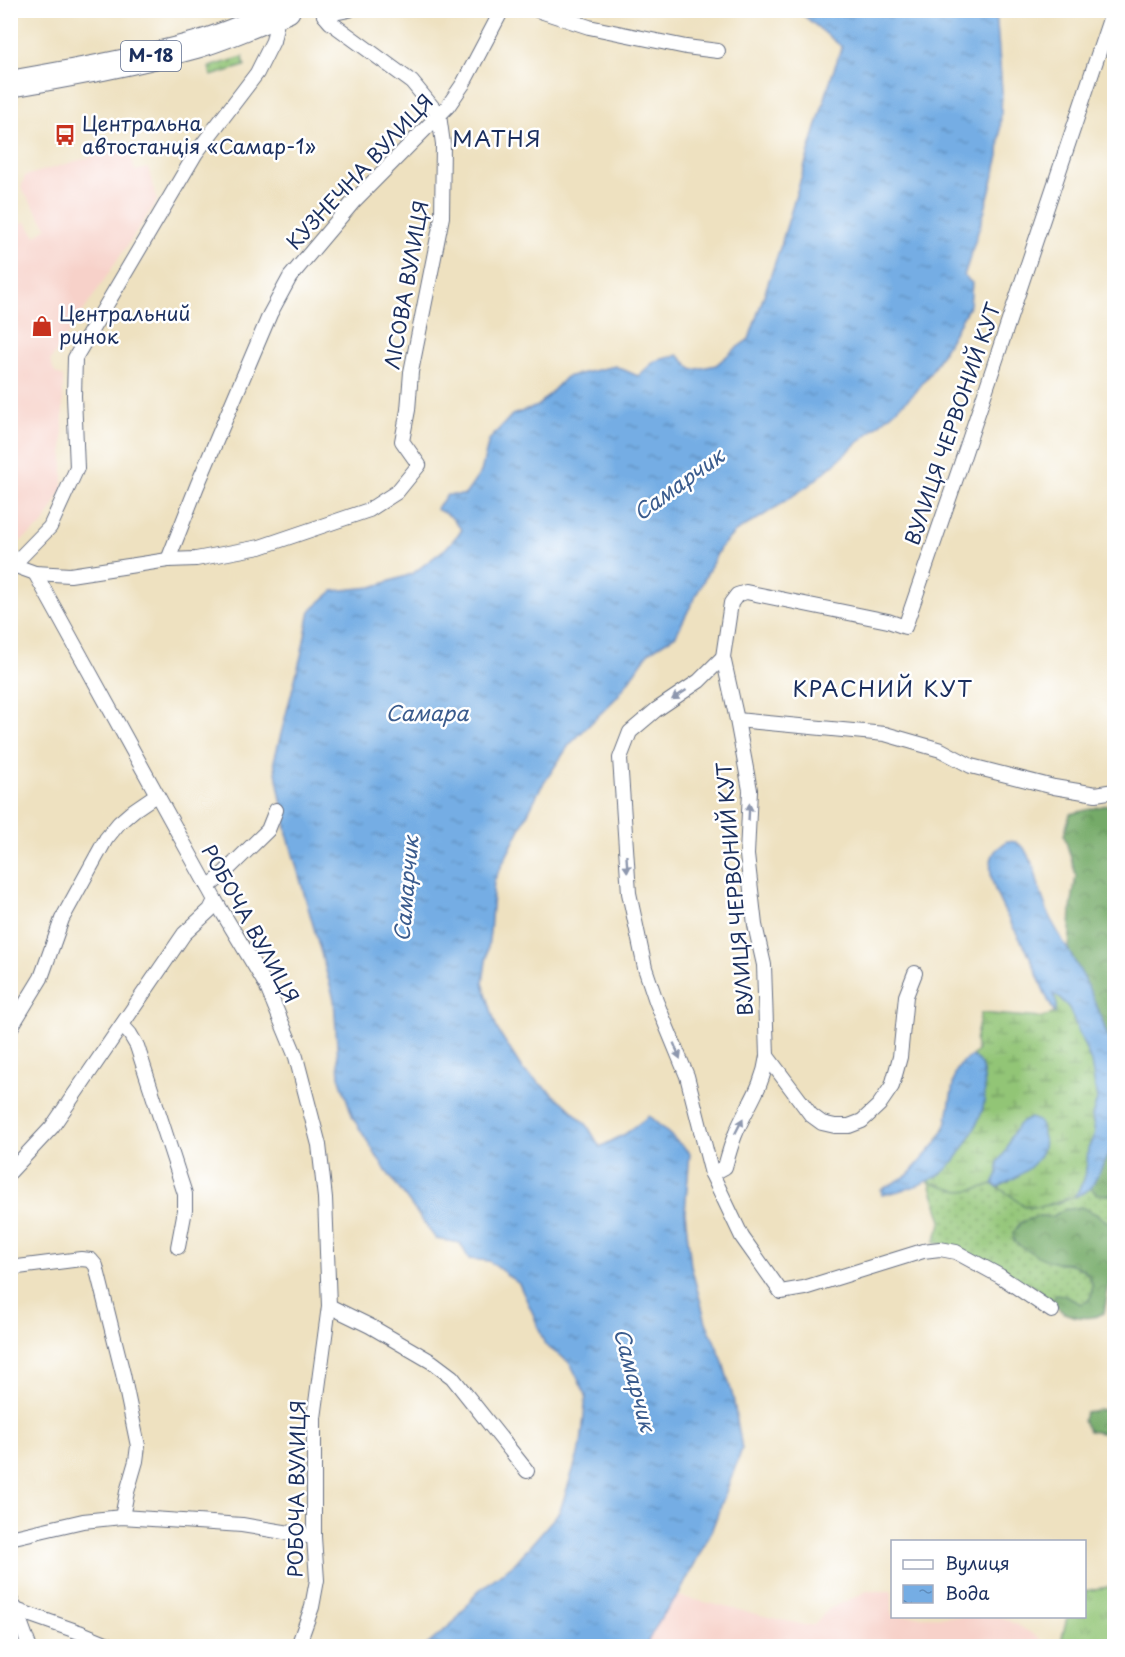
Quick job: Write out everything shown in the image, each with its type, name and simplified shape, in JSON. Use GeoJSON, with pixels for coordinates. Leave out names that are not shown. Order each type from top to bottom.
{"type":"FeatureCollection","features":[{"type":"Feature","properties":{"kind":"highway","name":"М-18"},"geometry":{"type":"LineString","coordinates":[[10,84],[89,70],[198,44],[240,30],[281,12]]}},
{"type":"Feature","properties":{"kind":"street"},"geometry":{"type":"LineString","coordinates":[[349,10],[324,13],[330,22],[412,82],[439,115]]}},
{"type":"Feature","properties":{"kind":"street","name":"КУЗНЕЧНА ВУЛИЦЯ"},"geometry":{"type":"LineString","coordinates":[[168,560],[270,314],[290,277],[354,201],[448,106],[463,84],[502,10]]}},
{"type":"Feature","properties":{"kind":"street"},"geometry":{"type":"LineString","coordinates":[[537,10],[589,27],[686,47],[718,51]]}},
{"type":"Feature","properties":{"kind":"street","name":"ВУЛИЦЯ ЧЕРВОНИЙ КУТ"},"geometry":{"type":"LineString","coordinates":[[712,1174],[725,1167],[735,1134],[754,1098],[765,1070],[767,1056],[764,965],[755,925],[747,855],[750,790],[723,657],[731,603],[737,595],[746,592],[888,621],[905,627],[1113,10]]}},
{"type":"Feature","properties":{"kind":"street"},"geometry":{"type":"LineString","coordinates":[[168,560],[70,575],[35,573],[12,565],[50,527],[77,468],[75,358],[196,153],[257,73],[273,41],[281,12]]}},
{"type":"Feature","properties":{"kind":"street","name":"ЛІСОВА ВУЛИЦЯ"},"geometry":{"type":"LineString","coordinates":[[168,560],[196,559],[260,547],[369,510],[397,492],[419,465],[402,441],[408,410],[411,372],[442,217],[443,144],[439,115]]}},
{"type":"Feature","properties":{"kind":"street","name":"РОБОЧА ВУЛИЦЯ"},"geometry":{"type":"LineString","coordinates":[[35,573],[156,795],[266,985],[296,1057],[319,1145],[325,1198],[329,1306],[314,1418],[314,1537],[317,1580],[312,1607],[298,1647]]}},
{"type":"Feature","properties":{"kind":"street"},"geometry":{"type":"LineString","coordinates":[[723,657],[699,681],[656,710],[630,732],[620,758],[629,893],[645,968],[687,1076],[712,1174],[742,1237],[781,1292],[804,1288],[923,1251],[940,1249],[956,1251],[1052,1311]]}},
{"type":"Feature","properties":{"kind":"street"},"geometry":{"type":"LineString","coordinates":[[737,720],[885,734],[941,750],[971,766],[1054,787],[1096,794],[1114,791]]}},
{"type":"Feature","properties":{"kind":"street"},"geometry":{"type":"LineString","coordinates":[[10,1029],[41,978],[62,919],[106,839],[126,817],[156,795]]}},
{"type":"Feature","properties":{"kind":"street"},"geometry":{"type":"LineString","coordinates":[[208,887],[268,830],[276,810]]}},
{"type":"Feature","properties":{"kind":"street"},"geometry":{"type":"LineString","coordinates":[[10,1172],[52,1127],[184,934],[210,910],[215,900]]}},
{"type":"Feature","properties":{"kind":"street"},"geometry":{"type":"LineString","coordinates":[[767,1056],[811,1114],[822,1123],[849,1126],[862,1121],[879,1105],[892,1086],[900,1057],[906,996],[915,973]]}},
{"type":"Feature","properties":{"kind":"street"},"geometry":{"type":"LineString","coordinates":[[122,1025],[137,1046],[185,1194],[185,1210],[178,1247]]}},
{"type":"Feature","properties":{"kind":"street"},"geometry":{"type":"LineString","coordinates":[[10,1268],[72,1259],[91,1260],[96,1266],[138,1446],[122,1517]]}},
{"type":"Feature","properties":{"kind":"street"},"geometry":{"type":"LineString","coordinates":[[329,1306],[422,1356],[452,1377],[527,1471]]}},
{"type":"Feature","properties":{"kind":"street"},"geometry":{"type":"LineString","coordinates":[[10,1538],[82,1521],[122,1517],[242,1525],[314,1537]]}},
{"type":"Feature","properties":{"kind":"street"},"geometry":{"type":"LineString","coordinates":[[13,1604],[29,1647]]}},
{"type":"Feature","properties":{"kind":"street"},"geometry":{"type":"LineString","coordinates":[[13,1604],[113,1647]]}},
{"type":"Feature","properties":{"kind":"shaded area","name":"Центральний ринок"},"geometry":{"type":"Polygon","coordinates":[[[128,146],[135,171],[148,168],[157,201],[50,361],[55,373],[63,377],[63,489],[43,525],[11,548],[10,231],[25,221],[36,236],[47,227],[21,188],[25,176],[128,146]]]}},
{"type":"Feature","properties":{"kind":"shaded area"},"geometry":{"type":"Polygon","coordinates":[[[867,1591],[891,1591],[891,1618],[1004,1618],[1049,1646],[645,1646],[663,1614],[678,1596],[804,1625],[813,1625],[829,1609],[867,1591]]]}},
{"type":"Feature","properties":{"kind":"green space"},"geometry":{"type":"Polygon","coordinates":[[[243,57],[245,66],[211,76],[209,67],[243,57]]]}},
{"type":"Feature","properties":{"kind":"green space"},"geometry":{"type":"Polygon","coordinates":[[[1114,803],[1114,1056],[1100,1014],[1069,951],[1071,909],[1076,875],[1064,835],[1070,814],[1114,803]]]}},
{"type":"Feature","properties":{"kind":"green space"},"geometry":{"type":"Polygon","coordinates":[[[1052,993],[1069,1008],[1091,1062],[1097,1100],[1092,1116],[1095,1133],[1088,1149],[1084,1180],[1075,1196],[1040,1207],[1024,1207],[998,1187],[1009,1182],[1011,1136],[1006,1151],[998,1162],[998,1173],[993,1184],[974,1190],[960,1191],[917,1180],[925,1157],[937,1142],[946,1125],[971,1135],[983,1109],[984,1079],[979,1062],[972,1056],[977,1051],[975,1041],[981,1013],[1041,1018],[1055,1013],[1052,993]]]}},
{"type":"Feature","properties":{"kind":"green space"},"geometry":{"type":"Polygon","coordinates":[[[1114,1143],[1114,1193],[1111,1195],[1097,1194],[1091,1188],[1114,1143]]]}},
{"type":"Feature","properties":{"kind":"green space"},"geometry":{"type":"Polygon","coordinates":[[[929,1180],[961,1190],[993,1184],[1024,1207],[1059,1203],[1091,1188],[1097,1194],[1111,1195],[1114,1193],[1113,1226],[1096,1214],[1063,1210],[1052,1217],[1039,1216],[1058,1264],[1074,1266],[1086,1272],[1090,1278],[1092,1291],[1090,1299],[1081,1304],[1063,1295],[1055,1306],[1038,1289],[951,1245],[934,1243],[942,1221],[929,1180]]]}},
{"type":"Feature","properties":{"kind":"green space"},"geometry":{"type":"Polygon","coordinates":[[[1081,1207],[1113,1226],[1114,1258],[1104,1313],[1083,1318],[1067,1314],[1056,1305],[1053,1299],[1056,1294],[1063,1295],[1081,1304],[1090,1299],[1092,1287],[1086,1272],[1076,1266],[1056,1263],[1034,1254],[1014,1242],[1013,1233],[1021,1222],[1039,1216],[1052,1217],[1063,1210],[1081,1207]]]}},
{"type":"Feature","properties":{"kind":"green space"},"geometry":{"type":"Polygon","coordinates":[[[1114,1408],[1114,1435],[1089,1431],[1083,1421],[1085,1412],[1114,1408]]]}},
{"type":"Feature","properties":{"kind":"green space"},"geometry":{"type":"Polygon","coordinates":[[[1114,1586],[1114,1646],[1060,1646],[1067,1618],[1086,1618],[1086,1591],[1114,1586]]]}},
{"type":"Feature","properties":{"kind":"water","name":"Самара"},"geometry":{"type":"Polygon","coordinates":[[[798,11],[996,11],[1002,91],[999,156],[964,276],[972,283],[970,305],[933,369],[915,393],[812,483],[735,532],[720,548],[676,635],[649,652],[617,697],[569,745],[540,789],[494,881],[483,983],[497,1029],[523,1070],[587,1125],[600,1147],[625,1134],[649,1116],[690,1153],[685,1212],[691,1266],[706,1322],[722,1359],[733,1397],[742,1449],[711,1532],[678,1596],[663,1614],[645,1646],[426,1646],[455,1621],[478,1591],[515,1563],[560,1511],[581,1445],[586,1395],[570,1363],[545,1345],[519,1284],[489,1261],[469,1259],[460,1243],[436,1239],[384,1168],[353,1118],[339,1076],[334,999],[287,833],[274,761],[310,611],[333,591],[372,587],[412,574],[446,548],[462,530],[450,516],[436,509],[447,495],[465,495],[481,472],[489,440],[512,415],[538,406],[566,377],[615,366],[638,376],[655,361],[678,355],[693,370],[716,365],[749,339],[780,248],[842,47],[798,11]]]}},
{"type":"Feature","properties":{"kind":"water"},"geometry":{"type":"Polygon","coordinates":[[[1007,841],[1016,842],[1024,848],[1034,867],[1050,918],[1084,978],[1100,1014],[1114,1056],[1114,1143],[1091,1188],[1075,1196],[1084,1180],[1088,1149],[1095,1133],[1092,1116],[1097,1100],[1091,1062],[1069,1008],[1053,994],[1057,1004],[1055,1013],[1051,1006],[1028,953],[1007,917],[994,888],[991,861],[996,850],[1007,841]]]}},
{"type":"Feature","properties":{"kind":"water"},"geometry":{"type":"Polygon","coordinates":[[[972,1056],[979,1062],[983,1072],[984,1100],[979,1119],[965,1145],[942,1173],[913,1187],[882,1195],[881,1190],[908,1175],[937,1142],[946,1125],[955,1073],[962,1062],[972,1056]]]}},
{"type":"Feature","properties":{"kind":"water"},"geometry":{"type":"Polygon","coordinates":[[[1030,1118],[1038,1121],[1043,1133],[1044,1144],[1041,1153],[1028,1169],[998,1187],[993,1184],[998,1173],[998,1162],[1019,1124],[1030,1118]]]}},
{"type":"Feature","properties":{"kind":"place","name":"Центральна автостанція «Самар-1»"},"geometry":{"type":"Point","coordinates":[65,135]}},
{"type":"Feature","properties":{"kind":"place","name":"Центральний ринок"},"geometry":{"type":"Point","coordinates":[42,326]}},
{"type":"Feature","properties":{"kind":"district","name":"МАТНЯ"},"geometry":{"type":"Point","coordinates":[497,139]}},
{"type":"Feature","properties":{"kind":"district","name":"КРАСНИЙ КУТ"},"geometry":{"type":"Point","coordinates":[883,689]}},
{"type":"Feature","properties":{"kind":"water label","name":"Самарчик"},"geometry":{"type":"Point","coordinates":[679,485]}},
{"type":"Feature","properties":{"kind":"water label","name":"Самарчик"},"geometry":{"type":"Point","coordinates":[407,889]}},
{"type":"Feature","properties":{"kind":"water label","name":"Самарчик"},"geometry":{"type":"Point","coordinates":[634,1380]}}]}
